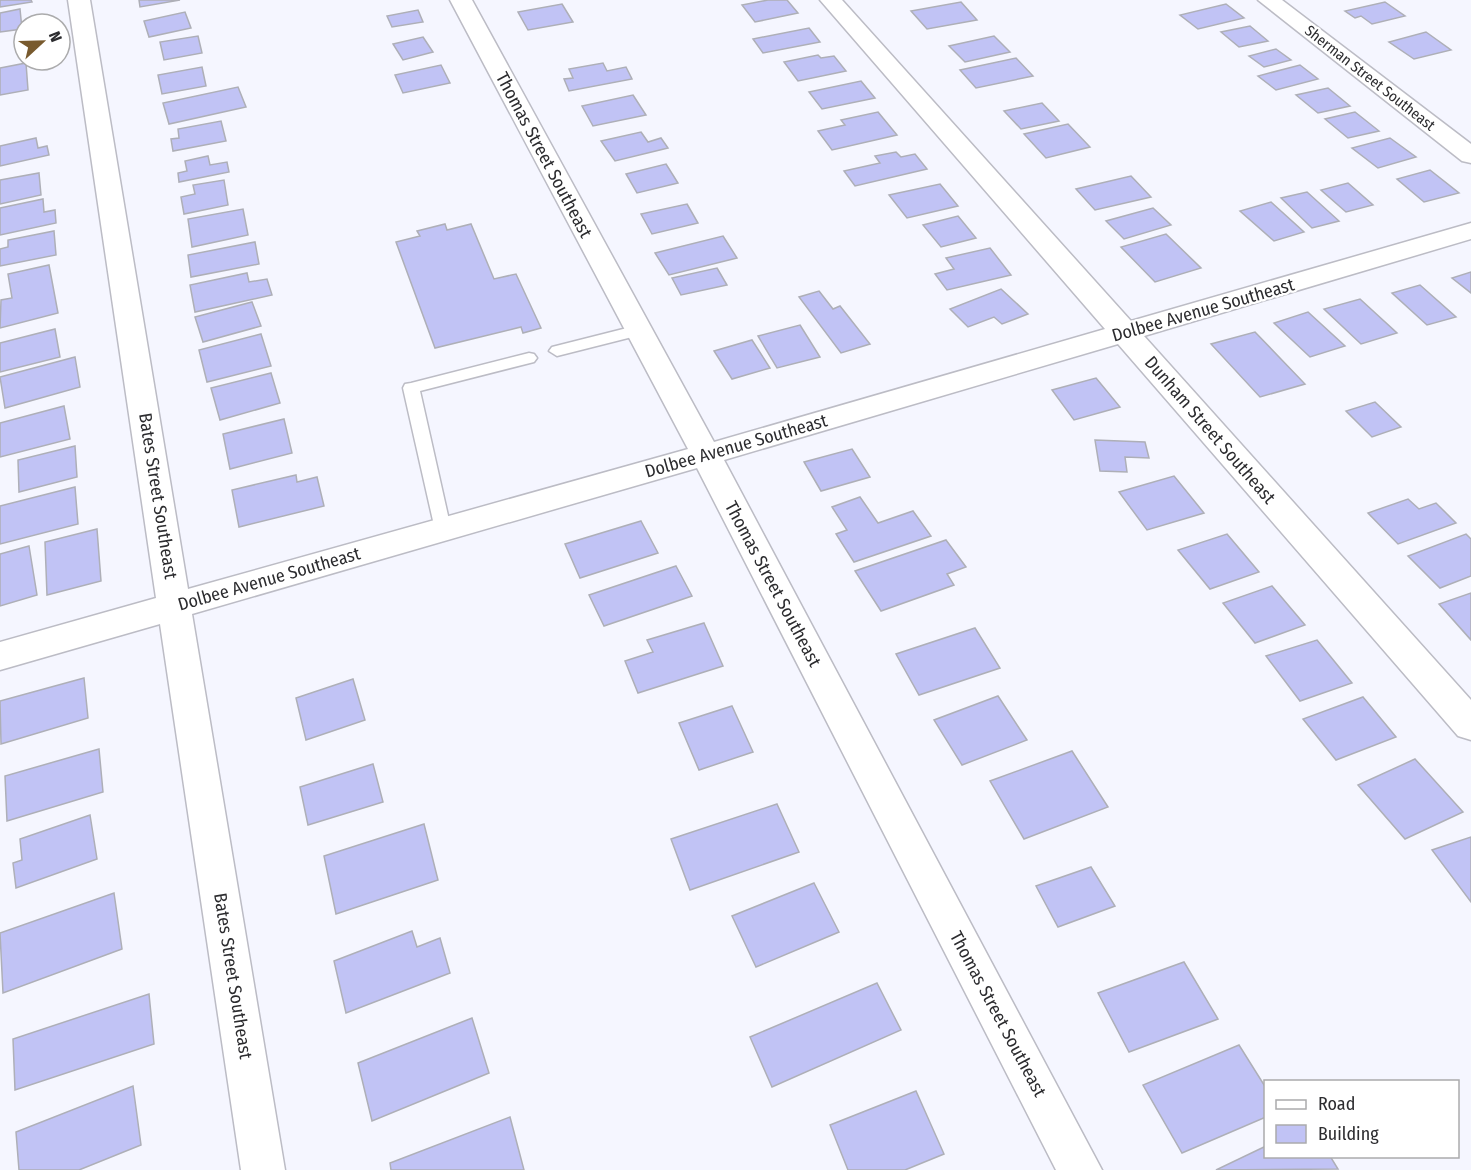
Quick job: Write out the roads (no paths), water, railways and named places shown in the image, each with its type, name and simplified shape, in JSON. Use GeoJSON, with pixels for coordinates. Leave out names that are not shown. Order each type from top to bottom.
{"type":"FeatureCollection","features":[{"type":"Feature","properties":{"kind":"street","name":"Bates Street Southeast"},"geometry":{"type":"LineString","coordinates":[[79,0],[176,605],[263,1170]]}},
{"type":"Feature","properties":{"kind":"street","name":"Thomas Street Southeast"},"geometry":{"type":"LineString","coordinates":[[461,0],[706,455],[1080,1170]]}},
{"type":"Feature","properties":{"kind":"street","name":"Dunham Street Southeast"},"geometry":{"type":"LineString","coordinates":[[831,0],[1471,725]]}},
{"type":"Feature","properties":{"kind":"street","name":"Sherman Street Southeast"},"geometry":{"type":"LineString","coordinates":[[1269,0],[1471,156]]}},
{"type":"Feature","properties":{"kind":"street","name":"Dolbee Avenue Southeast"},"geometry":{"type":"LineString","coordinates":[[0,656],[706,455],[1471,231]]}},
{"type":"Feature","properties":{"kind":"lane"},"geometry":{"type":"LineString","coordinates":[[557,351],[639,330]]}},
{"type":"Feature","properties":{"kind":"lane"},"geometry":{"type":"LineString","coordinates":[[442,529],[411,388],[529,358]]}}]}
